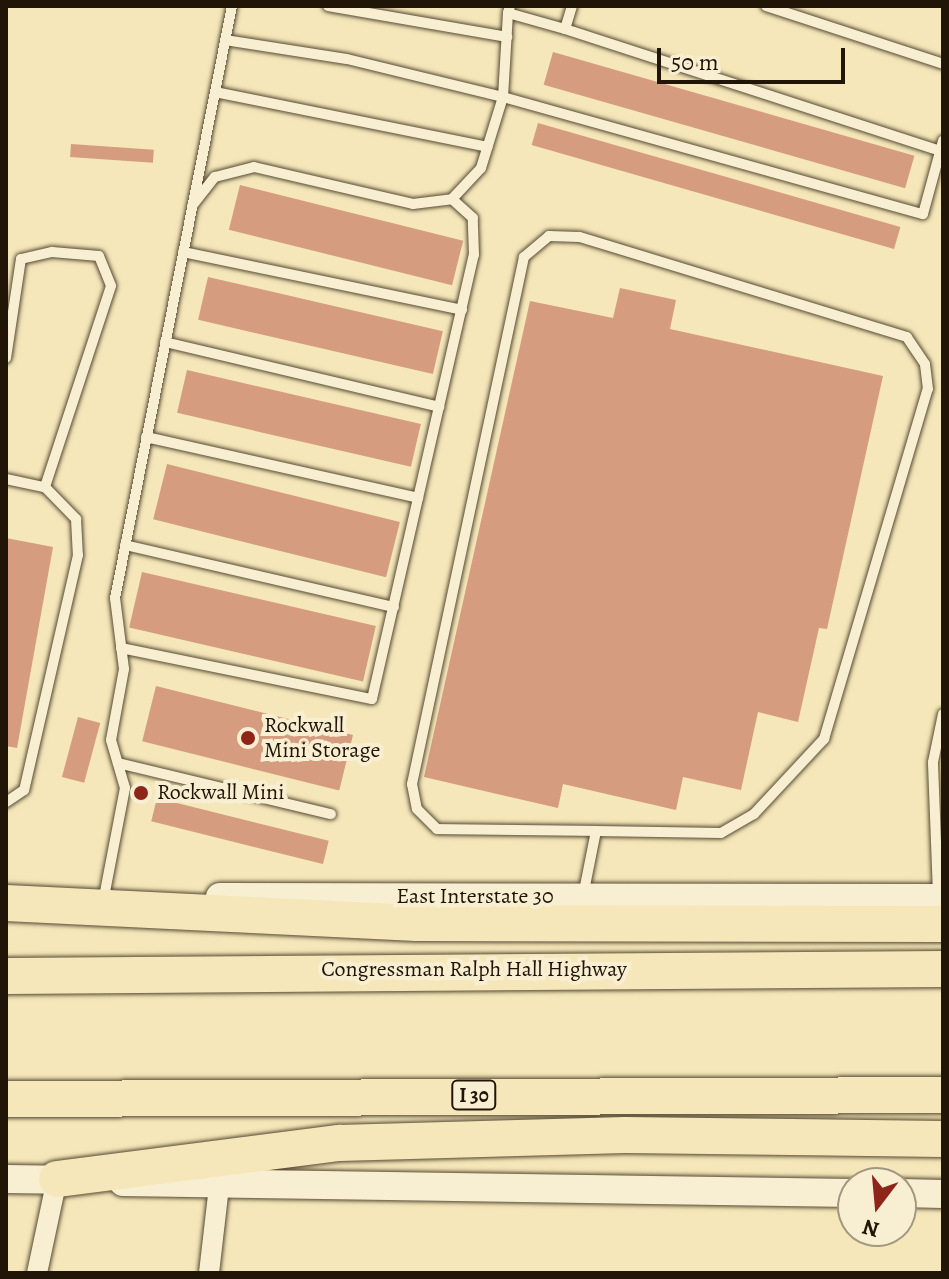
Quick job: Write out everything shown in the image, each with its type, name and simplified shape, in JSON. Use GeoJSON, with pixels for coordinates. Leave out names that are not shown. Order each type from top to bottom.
{"type":"FeatureCollection","features":[{"type":"Feature","properties":{"kind":"highway"},"geometry":{"type":"LineString","coordinates":[[6,900],[417,923],[941,906]]}},
{"type":"Feature","properties":{"kind":"highway","name":"Congressman Ralph Hall Highway"},"geometry":{"type":"LineString","coordinates":[[6,976],[943,969]]}},
{"type":"Feature","properties":{"kind":"highway","name":"I 30"},"geometry":{"type":"LineString","coordinates":[[6,1099],[943,1095]]}},
{"type":"Feature","properties":{"kind":"highway"},"geometry":{"type":"LineString","coordinates":[[57,1179],[339,1143],[625,1135],[943,1139]]}},
{"type":"Feature","properties":{"kind":"main road","name":"East Interstate 30"},"geometry":{"type":"LineString","coordinates":[[6,900],[104,897],[583,897],[941,906]]}},
{"type":"Feature","properties":{"kind":"main road"},"geometry":{"type":"LineString","coordinates":[[6,1179],[219,1187],[837,1193]]}},
{"type":"Feature","properties":{"kind":"main road"},"geometry":{"type":"LineString","coordinates":[[917,1193],[943,1194]]}},
{"type":"Feature","properties":{"kind":"street"},"geometry":{"type":"LineString","coordinates":[[37,1273],[57,1179]]}},
{"type":"Feature","properties":{"kind":"street"},"geometry":{"type":"LineString","coordinates":[[209,1273],[219,1187]]}},
{"type":"Feature","properties":{"kind":"lane"},"geometry":{"type":"LineString","coordinates":[[104,897],[125,788],[111,740],[124,669],[115,598],[232,6]]}},
{"type":"Feature","properties":{"kind":"lane"},"geometry":{"type":"LineString","coordinates":[[328,6],[507,37]]}},
{"type":"Feature","properties":{"kind":"lane"},"geometry":{"type":"LineString","coordinates":[[565,29],[572,6]]}},
{"type":"Feature","properties":{"kind":"lane"},"geometry":{"type":"LineString","coordinates":[[766,6],[943,64]]}},
{"type":"Feature","properties":{"kind":"lane"},"geometry":{"type":"LineString","coordinates":[[192,206],[215,177],[254,167],[413,204],[452,199],[481,168],[503,97],[509,10],[942,146],[923,214],[503,97],[347,59],[225,40]]}},
{"type":"Feature","properties":{"kind":"lane"},"geometry":{"type":"LineString","coordinates":[[215,92],[487,147]]}},
{"type":"Feature","properties":{"kind":"lane"},"geometry":{"type":"LineString","coordinates":[[121,648],[372,699],[474,255],[473,218],[452,199]]}},
{"type":"Feature","properties":{"kind":"lane"},"geometry":{"type":"LineString","coordinates":[[549,236],[579,237],[907,337],[925,364],[928,389],[824,739],[754,814],[721,833],[596,831],[437,829],[417,809],[412,784],[524,257],[549,236]]}},
{"type":"Feature","properties":{"kind":"lane"},"geometry":{"type":"LineString","coordinates":[[6,358],[21,259],[52,252],[99,256],[111,286],[45,487]]}},
{"type":"Feature","properties":{"kind":"lane"},"geometry":{"type":"LineString","coordinates":[[183,252],[462,310]]}},
{"type":"Feature","properties":{"kind":"lane"},"geometry":{"type":"LineString","coordinates":[[165,342],[439,407]]}},
{"type":"Feature","properties":{"kind":"lane"},"geometry":{"type":"LineString","coordinates":[[146,437],[418,498]]}},
{"type":"Feature","properties":{"kind":"lane"},"geometry":{"type":"LineString","coordinates":[[6,479],[45,487],[76,519],[78,555],[24,790],[6,802]]}},
{"type":"Feature","properties":{"kind":"lane"},"geometry":{"type":"LineString","coordinates":[[125,545],[394,607]]}},
{"type":"Feature","properties":{"kind":"lane"},"geometry":{"type":"LineString","coordinates":[[941,906],[933,762],[943,714]]}},
{"type":"Feature","properties":{"kind":"lane"},"geometry":{"type":"LineString","coordinates":[[118,763],[331,814]]}},
{"type":"Feature","properties":{"kind":"lane"},"geometry":{"type":"LineString","coordinates":[[583,897],[596,831]]}},
{"type":"Feature","properties":{"kind":"building"},"geometry":{"type":"Polygon","coordinates":[[[553,52],[914,156],[905,188],[544,85],[553,52]]]}},
{"type":"Feature","properties":{"kind":"building"},"geometry":{"type":"Polygon","coordinates":[[[538,123],[900,227],[894,249],[532,145],[538,123]]]}},
{"type":"Feature","properties":{"kind":"building"},"geometry":{"type":"Polygon","coordinates":[[[71,144],[154,150],[153,163],[70,157],[71,144]]]}},
{"type":"Feature","properties":{"kind":"building"},"geometry":{"type":"Polygon","coordinates":[[[240,185],[463,241],[452,285],[229,230],[240,185]]]}},
{"type":"Feature","properties":{"kind":"building"},"geometry":{"type":"Polygon","coordinates":[[[208,277],[443,331],[433,374],[198,320],[208,277]]]}},
{"type":"Feature","properties":{"kind":"building"},"geometry":{"type":"Polygon","coordinates":[[[620,288],[676,300],[670,329],[883,376],[827,629],[819,628],[798,722],[758,712],[741,790],[683,777],[676,810],[563,784],[558,808],[424,777],[530,301],[613,318],[620,288]]]}},
{"type":"Feature","properties":{"kind":"building"},"geometry":{"type":"Polygon","coordinates":[[[187,370],[421,424],[411,467],[177,413],[187,370]]]}},
{"type":"Feature","properties":{"kind":"building"},"geometry":{"type":"Polygon","coordinates":[[[167,464],[400,522],[386,577],[153,519],[167,464]]]}},
{"type":"Feature","properties":{"kind":"building"},"geometry":{"type":"Polygon","coordinates":[[[6,538],[53,547],[17,748],[6,746],[6,538]]]}},
{"type":"Feature","properties":{"kind":"building"},"geometry":{"type":"Polygon","coordinates":[[[142,572],[376,626],[363,682],[129,628],[142,572]]]}},
{"type":"Feature","properties":{"kind":"building","name":"Rockwall Mini Storage"},"geometry":{"type":"Polygon","coordinates":[[[156,686],[353,735],[339,790],[142,741],[156,686]]]}},
{"type":"Feature","properties":{"kind":"building"},"geometry":{"type":"Polygon","coordinates":[[[78,717],[100,723],[84,783],[62,777],[78,717]]]}},
{"type":"Feature","properties":{"kind":"building"},"geometry":{"type":"Polygon","coordinates":[[[157,798],[329,841],[323,864],[151,821],[157,798]]]}},
{"type":"Feature","properties":{"kind":"place","name":"Rockwall Mini Storage"},"geometry":{"type":"Point","coordinates":[248,738]}},
{"type":"Feature","properties":{"kind":"place","name":"Rockwall Mini"},"geometry":{"type":"Point","coordinates":[141,793]}}]}
